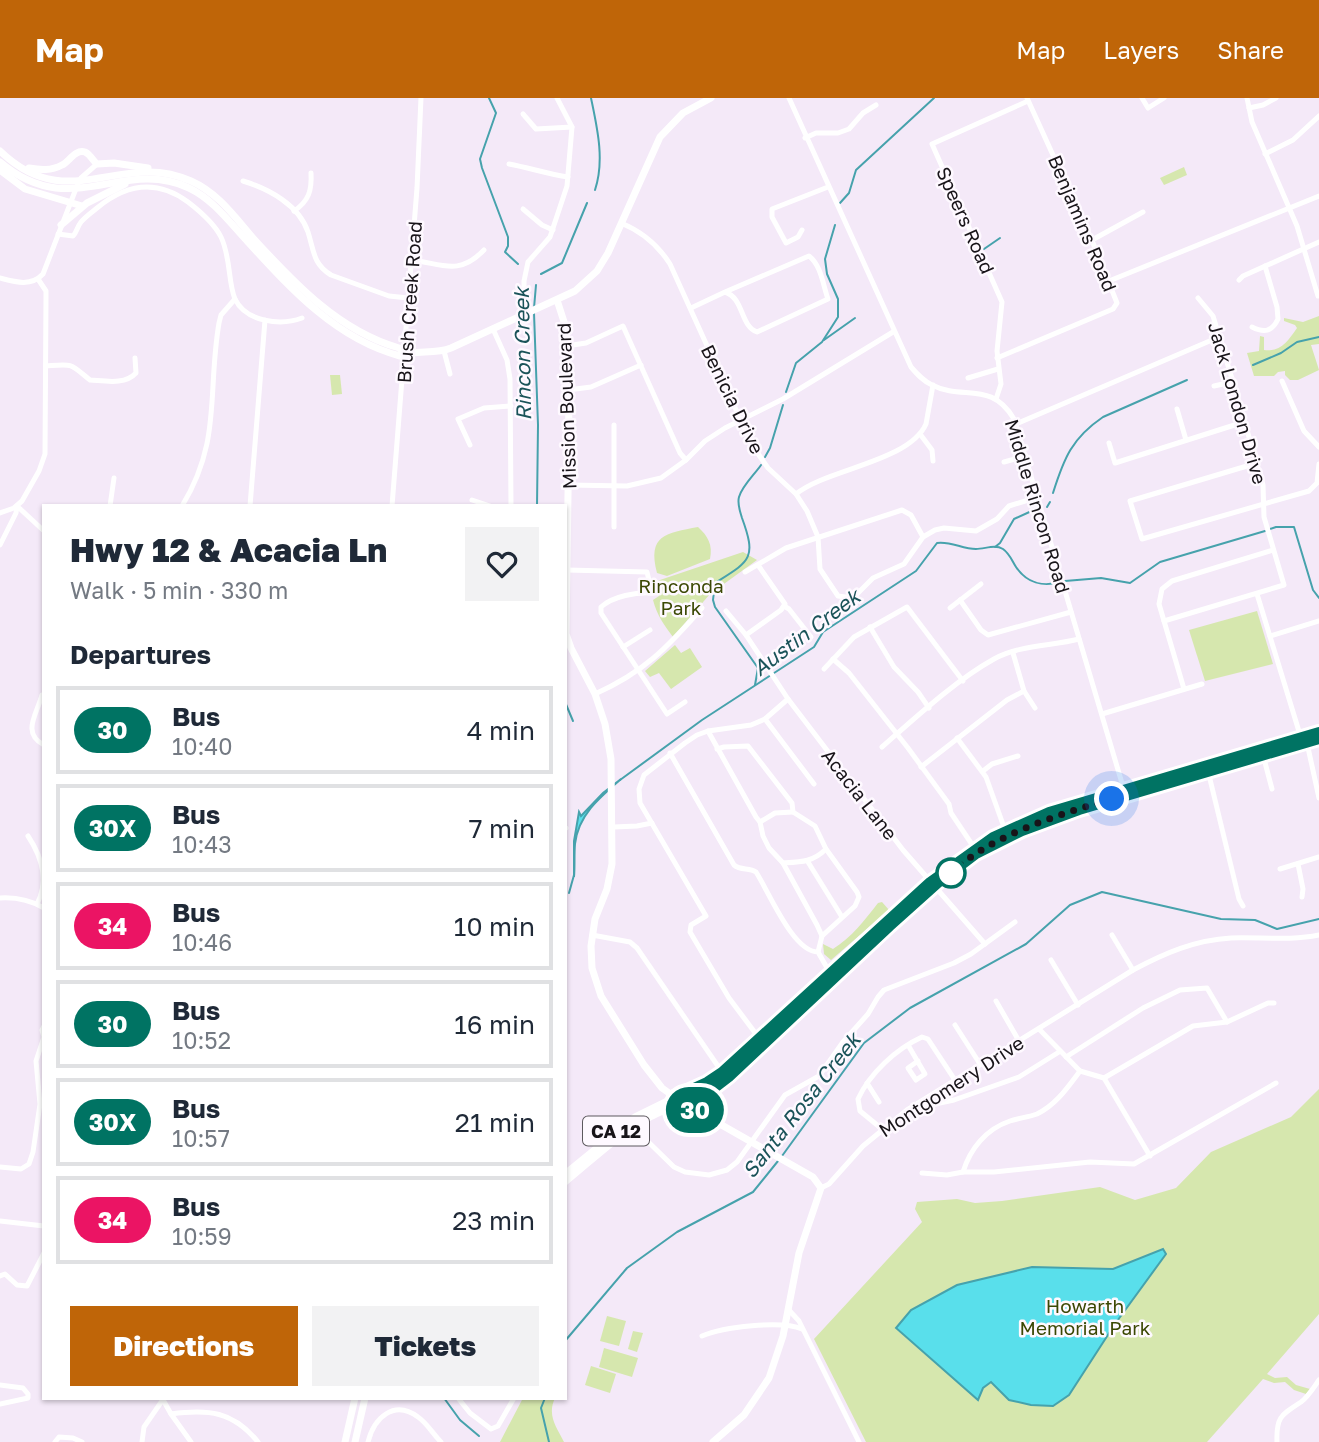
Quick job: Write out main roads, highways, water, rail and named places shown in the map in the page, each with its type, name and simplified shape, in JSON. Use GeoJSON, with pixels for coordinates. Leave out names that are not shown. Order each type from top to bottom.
{"type":"FeatureCollection","features":[{"type":"Feature","properties":{"kind":"main road"},"geometry":{"type":"LineString","coordinates":[[0,162],[30,182],[87,189],[147,178],[174,182],[190,188],[207,199],[287,284],[338,328],[400,356],[405,353],[443,351],[579,289],[597,271],[664,132],[683,113],[711,98]]}},
{"type":"Feature","properties":{"kind":"main road"},"geometry":{"type":"LineString","coordinates":[[0,150],[9,159],[36,175],[63,186],[133,172],[172,174]]}},
{"type":"Feature","properties":{"kind":"main road"},"geometry":{"type":"LineString","coordinates":[[9,159],[24,166],[45,170],[62,165],[75,154],[82,152],[88,153],[97,164],[105,162],[135,165],[193,182],[226,206],[292,279],[342,321],[364,335],[399,348],[405,353]]}},
{"type":"Feature","properties":{"kind":"main road"},"geometry":{"type":"LineString","coordinates":[[0,170],[25,189],[82,206]]}},
{"type":"Feature","properties":{"kind":"main road"},"geometry":{"type":"LineString","coordinates":[[61,225],[82,206],[131,182],[147,178]]}},
{"type":"Feature","properties":{"kind":"main road","name":"Mission Boulevard"},"geometry":{"type":"LineString","coordinates":[[557,300],[565,320],[568,390],[567,640],[595,694],[607,734],[612,780],[614,827],[611,871],[592,935],[591,962],[598,989],[653,1078],[674,1097],[813,1177],[821,1188]]}},
{"type":"Feature","properties":{"kind":"main road","name":"CA 12"},"geometry":{"type":"LineString","coordinates":[[567,1180],[652,1116],[710,1091],[729,1077],[932,884],[975,849],[1005,830],[1049,812],[1263,755],[1303,741],[1319,732]]}},
{"type":"Feature","properties":{"kind":"main road","name":"CA 12"},"geometry":{"type":"LineString","coordinates":[[932,884],[1010,836],[1050,820],[1125,792],[1303,741],[1319,739]]}},
{"type":"Feature","properties":{"kind":"main road","name":"CA 12"},"geometry":{"type":"LineString","coordinates":[[567,1172],[625,1124],[653,1106],[707,1082],[722,1072],[833,976]]}},
{"type":"Feature","properties":{"kind":"main road"},"geometry":{"type":"LineString","coordinates":[[653,1078],[659,1097],[653,1106]]}},
{"type":"Feature","properties":{"kind":"main road"},"geometry":{"type":"LineString","coordinates":[[710,1091],[701,1102],[716,1121]]}},
{"type":"Feature","properties":{"kind":"main road","name":"Montgomery Drive"},"geometry":{"type":"LineString","coordinates":[[713,1442],[744,1415],[761,1392],[780,1349],[799,1254],[821,1188]]}},
{"type":"Feature","properties":{"kind":"main road"},"geometry":{"type":"LineString","coordinates":[[345,1442],[355,1400]]}},
{"type":"Feature","properties":{"kind":"main road"},"geometry":{"type":"LineString","coordinates":[[355,1442],[365,1400]]}},
{"type":"Feature","properties":{"kind":"water"},"geometry":{"type":"Polygon","coordinates":[[[621,779],[598,800],[580,824],[575,844],[574,877],[574,841],[579,812],[581,816],[603,793],[621,779]]]}},
{"type":"Feature","properties":{"kind":"water"},"geometry":{"type":"Polygon","coordinates":[[[1163,1249],[1166,1254],[1115,1324],[1069,1395],[1053,1406],[1009,1400],[991,1382],[983,1388],[978,1400],[896,1328],[911,1310],[957,1285],[1032,1267],[1113,1269],[1163,1249]]]}},
{"type":"Feature","properties":{"kind":"waterway","name":"Rincon Creek"},"geometry":{"type":"LineString","coordinates":[[489,98],[496,113],[480,159],[508,237],[505,252],[518,264]]}},
{"type":"Feature","properties":{"kind":"waterway"},"geometry":{"type":"LineString","coordinates":[[591,98],[600,155],[595,190]]}},
{"type":"Feature","properties":{"kind":"waterway"},"geometry":{"type":"LineString","coordinates":[[840,203],[849,193],[856,170],[934,98]]}},
{"type":"Feature","properties":{"kind":"waterway"},"geometry":{"type":"LineString","coordinates":[[541,274],[562,263],[587,203]]}},
{"type":"Feature","properties":{"kind":"waterway"},"geometry":{"type":"LineString","coordinates":[[786,392],[796,363],[822,342],[838,317],[838,299],[827,274],[825,259],[835,225]]}},
{"type":"Feature","properties":{"kind":"waterway"},"geometry":{"type":"LineString","coordinates":[[984,249],[1000,238]]}},
{"type":"Feature","properties":{"kind":"waterway","name":"Rincon Creek"},"geometry":{"type":"LineString","coordinates":[[534,308],[536,285]]}},
{"type":"Feature","properties":{"kind":"waterway","name":"Rincon Creek"},"geometry":{"type":"LineString","coordinates":[[534,313],[538,425],[537,504]]}},
{"type":"Feature","properties":{"kind":"waterway"},"geometry":{"type":"LineString","coordinates":[[824,340],[855,318]]}},
{"type":"Feature","properties":{"kind":"waterway"},"geometry":{"type":"LineString","coordinates":[[1253,365],[1281,353],[1297,342],[1319,337]]}},
{"type":"Feature","properties":{"kind":"waterway"},"geometry":{"type":"LineString","coordinates":[[1053,493],[1070,450],[1092,425],[1103,417],[1187,380]]}},
{"type":"Feature","properties":{"kind":"waterway"},"geometry":{"type":"LineString","coordinates":[[765,457],[783,405]]}},
{"type":"Feature","properties":{"kind":"waterway"},"geometry":{"type":"LineString","coordinates":[[755,685],[758,668],[715,607],[713,600],[715,583],[743,564],[747,558],[749,542],[738,500],[761,465]]}},
{"type":"Feature","properties":{"kind":"waterway"},"geometry":{"type":"LineString","coordinates":[[1047,507],[1050,502]]}},
{"type":"Feature","properties":{"kind":"waterway"},"geometry":{"type":"LineString","coordinates":[[995,547],[1014,519],[1036,509]]}},
{"type":"Feature","properties":{"kind":"waterway","name":"Austin Creek"},"geometry":{"type":"LineString","coordinates":[[1270,529],[1294,527],[1313,590],[1319,598]]}},
{"type":"Feature","properties":{"kind":"waterway","name":"Austin Creek"},"geometry":{"type":"LineString","coordinates":[[1065,581],[1101,578],[1130,583],[1160,562],[1265,531]]}},
{"type":"Feature","properties":{"kind":"waterway","name":"Austin Creek"},"geometry":{"type":"LineString","coordinates":[[620,780],[702,720],[814,647],[823,632],[916,571],[937,543],[971,549],[1000,548],[1030,580],[1042,584],[1060,582]]}},
{"type":"Feature","properties":{"kind":"waterway","name":"Rincon Creek"},"geometry":{"type":"LineString","coordinates":[[567,707],[573,721]]}},
{"type":"Feature","properties":{"kind":"waterway","name":"Rincon Creek"},"geometry":{"type":"LineString","coordinates":[[569,893],[574,875]]}},
{"type":"Feature","properties":{"kind":"waterway","name":"Santa Rosa Creek"},"geometry":{"type":"LineString","coordinates":[[782,1156],[864,1043],[910,1008],[1026,944],[1070,905],[1102,892],[1221,919],[1255,920],[1277,929],[1319,919]]}},
{"type":"Feature","properties":{"kind":"waterway","name":"Santa Rosa Creek"},"geometry":{"type":"LineString","coordinates":[[567,1339],[627,1268],[677,1232],[753,1192],[778,1161]]}},
{"type":"Feature","properties":{"kind":"waterway","name":"Rincon Creek"},"geometry":{"type":"LineString","coordinates":[[445,1400],[460,1420],[479,1436]]}},
{"type":"Feature","properties":{"kind":"waterway","name":"Santa Rosa Creek"},"geometry":{"type":"LineString","coordinates":[[544,1400],[541,1408],[549,1442]]}},
{"type":"Feature","properties":{"kind":"park label","name":"Rinconda Park"},"geometry":{"type":"Point","coordinates":[681,596]}},
{"type":"Feature","properties":{"kind":"park label","name":"Howarth Memorial Park"},"geometry":{"type":"Point","coordinates":[1085,1316]}}]}
